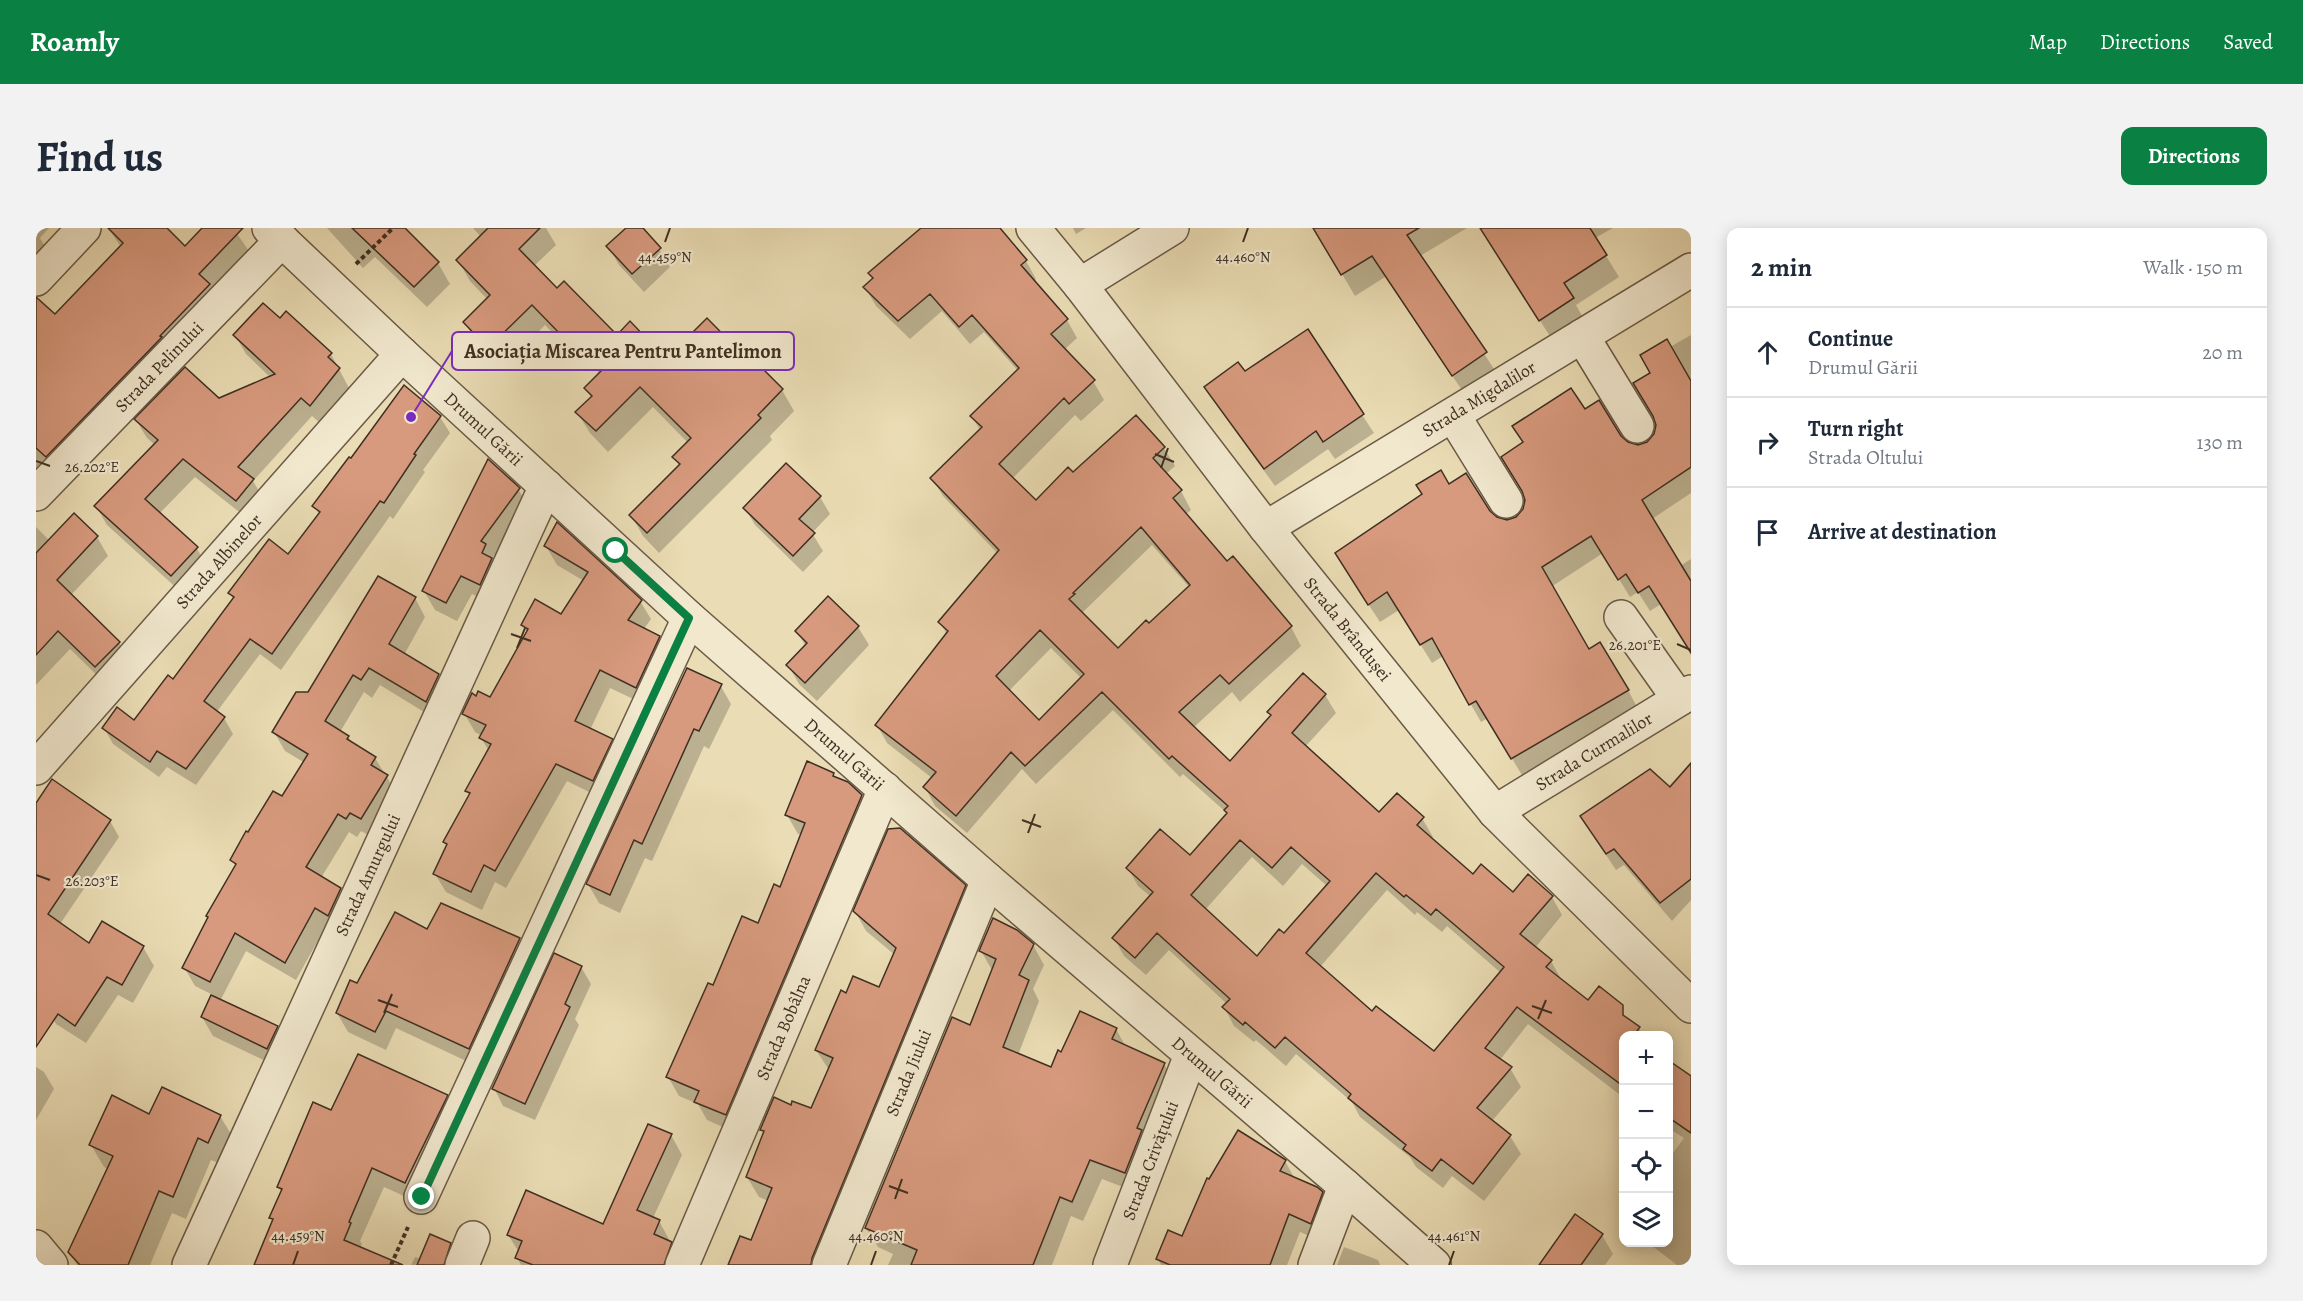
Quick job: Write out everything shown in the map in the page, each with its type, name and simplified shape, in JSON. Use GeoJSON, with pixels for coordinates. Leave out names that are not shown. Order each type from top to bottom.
{"type":"FeatureCollection","features":[{"type":"Feature","properties":{"kind":"street"},"geometry":{"type":"LineString","coordinates":[[36,279],[84,228]]}},
{"type":"Feature","properties":{"kind":"street","name":"Strada Brândușei"},"geometry":{"type":"LineString","coordinates":[[1032,228],[1080,285],[1266,528],[1495,812],[1688,999]]}},
{"type":"Feature","properties":{"kind":"street"},"geometry":{"type":"LineString","coordinates":[[1080,285],[1172,228]]}},
{"type":"Feature","properties":{"kind":"street","name":"Drumul Gării"},"geometry":{"type":"LineString","coordinates":[[275,234],[689,618],[1434,1265]]}},
{"type":"Feature","properties":{"kind":"street","name":"Strada Pelinului"},"geometry":{"type":"LineString","coordinates":[[36,494],[275,234]]}},
{"type":"Feature","properties":{"kind":"street","name":"Strada Migdalilor"},"geometry":{"type":"LineString","coordinates":[[1266,528],[1691,270]]}},
{"type":"Feature","properties":{"kind":"street"},"geometry":{"type":"LineString","coordinates":[[1582,336],[1637,426]]}},
{"type":"Feature","properties":{"kind":"street","name":"Strada Albinelor"},"geometry":{"type":"LineString","coordinates":[[36,768],[402,354]]}},
{"type":"Feature","properties":{"kind":"street"},"geometry":{"type":"LineString","coordinates":[[1453,415],[1506,501]]}},
{"type":"Feature","properties":{"kind":"street","name":"Strada Amurgului"},"geometry":{"type":"LineString","coordinates":[[189,1265],[546,486]]}},
{"type":"Feature","properties":{"kind":"street"},"geometry":{"type":"LineString","coordinates":[[1621,616],[1685,696]]}},
{"type":"Feature","properties":{"kind":"street"},"geometry":{"type":"LineString","coordinates":[[422,1197],[689,618]]}},
{"type":"Feature","properties":{"kind":"street","name":"Strada Curmalilor"},"geometry":{"type":"LineString","coordinates":[[1495,812],[1685,696]]}},
{"type":"Feature","properties":{"kind":"street","name":"Strada Bobâlna"},"geometry":{"type":"LineString","coordinates":[[682,1265],[885,789]]}},
{"type":"Feature","properties":{"kind":"street","name":"Strada Jiului"},"geometry":{"type":"LineString","coordinates":[[829,1265],[988,880]]}},
{"type":"Feature","properties":{"kind":"street","name":"Strada Crivățului"},"geometry":{"type":"LineString","coordinates":[[1110,1265],[1191,1055]]}},
{"type":"Feature","properties":{"kind":"street"},"geometry":{"type":"LineString","coordinates":[[1315,1265],[1345,1186]]}},
{"type":"Feature","properties":{"kind":"street"},"geometry":{"type":"LineString","coordinates":[[36,1247],[51,1265]]}},
{"type":"Feature","properties":{"kind":"path"},"geometry":{"type":"LineString","coordinates":[[332,288],[393,228]]}},
{"type":"Feature","properties":{"kind":"path"},"geometry":{"type":"LineString","coordinates":[[391,1265],[422,1197]]}},
{"type":"Feature","properties":{"kind":"building"},"geometry":{"type":"Polygon","coordinates":[[[108,228],[167,228],[185,246],[202,228],[243,228],[199,274],[210,284],[46,457],[36,448],[36,297],[55,314],[123,243],[108,228]]]}},
{"type":"Feature","properties":{"kind":"building"},"geometry":{"type":"Polygon","coordinates":[[[352,228],[405,228],[439,262],[414,287],[352,228]]]}},
{"type":"Feature","properties":{"kind":"building"},"geometry":{"type":"Polygon","coordinates":[[[488,228],[540,228],[519,249],[557,288],[564,281],[617,335],[630,321],[666,359],[707,318],[754,366],[757,363],[783,389],[758,415],[761,418],[647,533],[629,515],[680,464],[672,457],[691,438],[640,387],[596,431],[575,412],[592,396],[584,388],[603,369],[568,334],[564,338],[532,305],[488,348],[463,322],[490,295],[456,260],[488,228]]]}},
{"type":"Feature","properties":{"kind":"building"},"geometry":{"type":"Polygon","coordinates":[[[626,228],[643,228],[661,248],[632,274],[606,246],[626,228]]]}},
{"type":"Feature","properties":{"kind":"building"},"geometry":{"type":"Polygon","coordinates":[[[921,228],[1000,228],[1027,260],[1021,265],[1068,319],[1051,334],[1095,380],[1069,404],[1064,398],[999,464],[1036,500],[1068,467],[1073,472],[1136,415],[1165,447],[1153,458],[1182,490],[1173,498],[1227,561],[1233,556],[1292,626],[1229,684],[1220,675],[1179,712],[1230,761],[1271,715],[1267,712],[1303,673],[1326,694],[1292,733],[1379,812],[1397,793],[1424,817],[1417,825],[1473,874],[1481,864],[1513,892],[1528,874],[1553,896],[1520,934],[1552,960],[1546,967],[1588,1000],[1599,986],[1623,1005],[1623,1015],[1640,1027],[1637,1031],[1619,1031],[1619,1083],[1517,1007],[1485,1048],[1512,1067],[1477,1108],[1511,1135],[1473,1184],[1441,1159],[1432,1171],[1403,1149],[1406,1145],[1348,1098],[1351,1094],[1285,1037],[1275,1048],[1245,1022],[1243,1025],[1222,1007],[1230,999],[1157,933],[1135,958],[1112,938],[1153,892],[1126,868],[1160,829],[1190,855],[1227,813],[1224,810],[1228,806],[1172,756],[1169,759],[1102,692],[1025,766],[1011,752],[956,816],[923,787],[936,772],[875,725],[948,631],[938,622],[999,550],[930,478],[982,427],[970,416],[1019,368],[972,315],[959,327],[930,294],[898,321],[863,287],[873,278],[868,273],[921,228]],[[1141,527],[1069,599],[1118,648],[1146,620],[1149,623],[1190,585],[1141,527]],[[1040,630],[996,676],[1039,720],[1084,674],[1040,630]],[[1240,840],[1191,895],[1257,956],[1279,929],[1284,933],[1330,881],[1291,847],[1272,868],[1240,840]],[[1376,873],[1306,953],[1372,1011],[1376,1006],[1434,1051],[1504,967],[1436,909],[1431,915],[1406,895],[1404,897],[1376,873]]]}},
{"type":"Feature","properties":{"kind":"building"},"geometry":{"type":"Polygon","coordinates":[[[1313,228],[1419,228],[1407,235],[1487,352],[1452,376],[1372,256],[1341,275],[1313,228]]]}},
{"type":"Feature","properties":{"kind":"building"},"geometry":{"type":"Polygon","coordinates":[[[1480,228],[1590,228],[1607,255],[1564,283],[1574,298],[1539,321],[1480,228]]]}},
{"type":"Feature","properties":{"kind":"building"},"geometry":{"type":"Polygon","coordinates":[[[263,303],[280,318],[286,311],[332,353],[328,357],[340,368],[310,406],[301,398],[238,467],[254,479],[236,501],[183,459],[145,499],[198,547],[171,576],[94,506],[158,440],[134,419],[185,367],[219,398],[275,374],[233,335],[263,303]]]}},
{"type":"Feature","properties":{"kind":"building"},"geometry":{"type":"Polygon","coordinates":[[[1308,329],[1364,414],[1323,442],[1316,431],[1264,469],[1204,387],[1238,362],[1245,371],[1308,329]]]}},
{"type":"Feature","properties":{"kind":"building"},"geometry":{"type":"Polygon","coordinates":[[[1667,339],[1691,381],[1691,467],[1642,500],[1691,581],[1691,653],[1649,586],[1638,593],[1626,574],[1618,580],[1591,536],[1542,567],[1589,649],[1600,642],[1629,690],[1511,759],[1476,701],[1469,705],[1432,638],[1420,645],[1387,592],[1368,605],[1335,553],[1422,494],[1416,485],[1441,470],[1449,484],[1466,473],[1490,511],[1497,517],[1507,520],[1516,517],[1523,509],[1525,500],[1501,457],[1523,442],[1512,426],[1571,388],[1585,409],[1599,400],[1621,436],[1628,442],[1638,445],[1647,442],[1654,434],[1656,425],[1633,383],[1650,373],[1640,355],[1667,339]]]}},
{"type":"Feature","properties":{"kind":"building"},"geometry":{"type":"Polygon","coordinates":[[[404,385],[441,416],[384,503],[380,501],[272,654],[250,639],[204,701],[225,717],[186,769],[157,751],[150,762],[102,728],[117,707],[134,720],[168,675],[173,679],[234,597],[228,593],[269,539],[288,554],[320,512],[312,506],[349,457],[351,458],[404,385]]]}},
{"type":"Feature","properties":{"kind":"building"},"geometry":{"type":"Polygon","coordinates":[[[488,459],[520,488],[481,541],[486,544],[482,553],[492,558],[480,585],[461,576],[446,603],[422,591],[488,459]]]}},
{"type":"Feature","properties":{"kind":"building"},"geometry":{"type":"Polygon","coordinates":[[[786,463],[821,496],[799,519],[815,533],[793,556],[743,508],[786,463]]]}},
{"type":"Feature","properties":{"kind":"building"},"geometry":{"type":"Polygon","coordinates":[[[74,513],[98,536],[57,580],[120,642],[95,667],[58,631],[36,655],[36,553],[74,513]]]}},
{"type":"Feature","properties":{"kind":"building"},"geometry":{"type":"Polygon","coordinates":[[[557,522],[642,600],[628,620],[660,636],[636,688],[600,670],[575,721],[613,739],[593,781],[556,764],[495,871],[484,865],[471,892],[433,874],[447,844],[443,842],[470,793],[465,791],[491,744],[479,738],[486,725],[462,714],[472,693],[476,696],[478,691],[490,697],[528,629],[521,625],[535,599],[561,614],[588,572],[544,546],[557,522]]]}},
{"type":"Feature","properties":{"kind":"building"},"geometry":{"type":"Polygon","coordinates":[[[378,576],[416,597],[389,644],[439,674],[426,702],[369,668],[361,680],[353,675],[325,721],[349,736],[347,739],[376,757],[371,765],[388,775],[361,819],[350,813],[346,819],[338,814],[306,867],[341,888],[328,916],[315,908],[285,963],[235,933],[210,982],[182,968],[208,917],[206,916],[236,864],[230,860],[246,831],[248,832],[273,791],[282,796],[308,754],[272,732],[296,692],[308,692],[378,576]]]}},
{"type":"Feature","properties":{"kind":"building"},"geometry":{"type":"Polygon","coordinates":[[[828,596],[859,626],[805,683],[786,665],[807,643],[795,631],[828,596]]]}},
{"type":"Feature","properties":{"kind":"building"},"geometry":{"type":"Polygon","coordinates":[[[687,668],[722,684],[699,731],[694,729],[642,844],[634,840],[610,895],[586,884],[687,668]]]}},
{"type":"Feature","properties":{"kind":"building"},"geometry":{"type":"Polygon","coordinates":[[[807,761],[834,773],[833,776],[848,782],[862,795],[726,1115],[694,1102],[699,1091],[666,1077],[708,983],[713,985],[742,916],[758,923],[774,884],[780,887],[805,823],[785,815],[807,761]]]}},
{"type":"Feature","properties":{"kind":"building"},"geometry":{"type":"Polygon","coordinates":[[[1691,763],[1691,879],[1660,903],[1614,849],[1606,854],[1580,816],[1650,769],[1670,787],[1691,763]]]}},
{"type":"Feature","properties":{"kind":"building"},"geometry":{"type":"Polygon","coordinates":[[[52,779],[111,820],[48,914],[89,943],[102,921],[144,946],[122,985],[107,977],[75,1026],[58,1014],[36,1047],[36,803],[52,779]]]}},
{"type":"Feature","properties":{"kind":"building"},"geometry":{"type":"Polygon","coordinates":[[[900,828],[966,885],[811,1265],[728,1265],[740,1236],[751,1240],[772,1188],[746,1177],[764,1131],[760,1130],[774,1097],[791,1105],[792,1101],[811,1108],[833,1058],[815,1050],[841,990],[846,993],[853,976],[879,987],[896,948],[853,911],[888,829],[900,828]]]}},
{"type":"Feature","properties":{"kind":"building"},"geometry":{"type":"Polygon","coordinates":[[[441,903],[520,938],[469,1049],[386,1011],[375,1032],[336,1013],[350,980],[357,983],[395,912],[427,929],[441,903]]]}},
{"type":"Feature","properties":{"kind":"building"},"geometry":{"type":"Polygon","coordinates":[[[993,918],[1017,930],[1034,944],[1019,975],[1029,980],[1003,1047],[1051,1067],[1058,1050],[1061,1052],[1080,1011],[1117,1028],[1112,1039],[1165,1063],[1137,1128],[1142,1130],[1125,1173],[1090,1160],[1072,1202],[1060,1197],[1033,1265],[911,1265],[917,1250],[865,1228],[952,1017],[970,1025],[996,959],[979,951],[993,918]]]}},
{"type":"Feature","properties":{"kind":"building"},"geometry":{"type":"Polygon","coordinates":[[[554,953],[582,966],[565,1004],[570,1007],[525,1104],[492,1089],[554,953]]]}},
{"type":"Feature","properties":{"kind":"building"},"geometry":{"type":"Polygon","coordinates":[[[211,995],[278,1026],[267,1049],[201,1017],[211,995]]]}},
{"type":"Feature","properties":{"kind":"building"},"geometry":{"type":"Polygon","coordinates":[[[358,1054],[448,1095],[405,1183],[372,1168],[349,1222],[351,1223],[344,1240],[403,1265],[254,1265],[273,1219],[269,1218],[282,1189],[277,1187],[313,1102],[331,1110],[358,1054]]]}},
{"type":"Feature","properties":{"kind":"building"},"geometry":{"type":"Polygon","coordinates":[[[1673,1063],[1691,1076],[1691,1133],[1673,1120],[1673,1063]]]}},
{"type":"Feature","properties":{"kind":"building"},"geometry":{"type":"Polygon","coordinates":[[[162,1087],[221,1115],[208,1143],[198,1138],[173,1197],[159,1191],[128,1265],[80,1265],[68,1252],[113,1156],[89,1145],[112,1095],[149,1114],[162,1087]]]}},
{"type":"Feature","properties":{"kind":"building"},"geometry":{"type":"Polygon","coordinates":[[[648,1124],[672,1134],[637,1210],[660,1220],[654,1234],[672,1242],[664,1265],[533,1265],[515,1258],[522,1241],[507,1235],[526,1190],[603,1224],[648,1124]]]}},
{"type":"Feature","properties":{"kind":"building"},"geometry":{"type":"Polygon","coordinates":[[[1238,1130],[1286,1160],[1280,1171],[1317,1187],[1323,1192],[1311,1224],[1289,1214],[1270,1265],[1170,1265],[1156,1259],[1168,1230],[1182,1236],[1207,1178],[1209,1179],[1238,1130]]]}},
{"type":"Feature","properties":{"kind":"building"},"geometry":{"type":"Polygon","coordinates":[[[1575,1214],[1603,1234],[1581,1265],[1539,1265],[1575,1214]]]}},
{"type":"Feature","properties":{"kind":"building"},"geometry":{"type":"Polygon","coordinates":[[[430,1234],[451,1243],[444,1265],[417,1265],[430,1234]]]}},
{"type":"Feature","properties":{"kind":"place","name":"Asociația Miscarea Pentru Pantelimon"},"geometry":{"type":"Point","coordinates":[411,417]}},
{"type":"Feature","properties":{"kind":"route"},"geometry":{"type":"LineString","coordinates":[[422,1197],[689,618],[616,551]]}}]}
